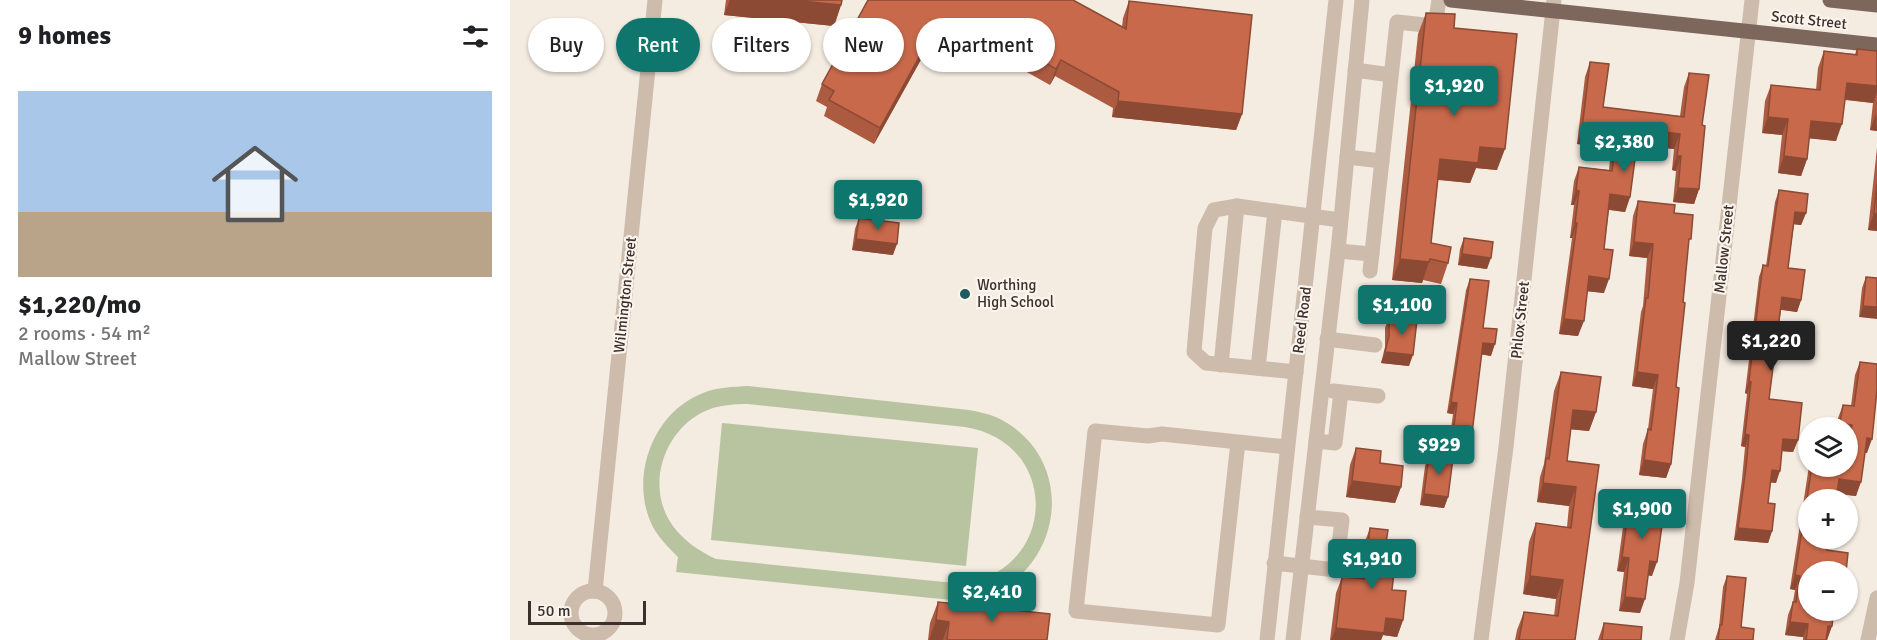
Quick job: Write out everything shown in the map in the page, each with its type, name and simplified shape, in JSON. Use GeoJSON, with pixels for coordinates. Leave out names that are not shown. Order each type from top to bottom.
{"type":"FeatureCollection","features":[{"type":"Feature","properties":{"kind":"main road","name":"Scott Street"},"geometry":{"type":"LineString","coordinates":[[1451,0],[1554,6],[1749,32],[1877,45]]}},
{"type":"Feature","properties":{"kind":"main road","name":"Scott Street"},"geometry":{"type":"LineString","coordinates":[[1830,0],[1877,5]]}},
{"type":"Feature","properties":{"kind":"street","name":"Wilmington Street"},"geometry":{"type":"LineString","coordinates":[[595,591],[655,0]]}},
{"type":"Feature","properties":{"kind":"street","name":"Reed Road"},"geometry":{"type":"LineString","coordinates":[[1267,640],[1336,0]]}},
{"type":"Feature","properties":{"kind":"street","name":"Reed Road"},"geometry":{"type":"LineString","coordinates":[[1293,640],[1338,251],[1362,0]]}},
{"type":"Feature","properties":{"kind":"street"},"geometry":{"type":"LineString","coordinates":[[1370,271],[1397,22],[1435,26],[1438,0]]}},
{"type":"Feature","properties":{"kind":"street","name":"Mallow Street"},"geometry":{"type":"LineString","coordinates":[[1677,640],[1687,583],[1752,0]]}},
{"type":"Feature","properties":{"kind":"street","name":"Phlox Street"},"geometry":{"type":"LineString","coordinates":[[1481,640],[1508,435],[1554,6]]}},
{"type":"Feature","properties":{"kind":"street"},"geometry":{"type":"LineString","coordinates":[[1355,70],[1391,75]]}},
{"type":"Feature","properties":{"kind":"street"},"geometry":{"type":"LineString","coordinates":[[1347,158],[1382,161]]}},
{"type":"Feature","properties":{"kind":"street"},"geometry":{"type":"LineString","coordinates":[[1296,372],[1206,363],[1194,352],[1205,228],[1214,210],[1237,206],[1340,220]]}},
{"type":"Feature","properties":{"kind":"street"},"geometry":{"type":"LineString","coordinates":[[1221,365],[1237,206]]}},
{"type":"Feature","properties":{"kind":"street"},"geometry":{"type":"LineString","coordinates":[[1258,369],[1275,211]]}},
{"type":"Feature","properties":{"kind":"street"},"geometry":{"type":"LineString","coordinates":[[1338,251],[1372,254]]}},
{"type":"Feature","properties":{"kind":"street"},"geometry":{"type":"LineString","coordinates":[[1327,339],[1375,345]]}},
{"type":"Feature","properties":{"kind":"street"},"geometry":{"type":"LineString","coordinates":[[1322,390],[1378,396]]}},
{"type":"Feature","properties":{"kind":"street"},"geometry":{"type":"LineString","coordinates":[[1316,441],[1335,443],[1341,392]]}},
{"type":"Feature","properties":{"kind":"street"},"geometry":{"type":"LineString","coordinates":[[1238,442],[1218,625],[1076,611],[1095,431],[1148,436],[1162,434],[1287,447]]}},
{"type":"Feature","properties":{"kind":"street"},"geometry":{"type":"LineString","coordinates":[[1274,563],[1336,570],[1342,520],[1307,517]]}},
{"type":"Feature","properties":{"kind":"street"},"geometry":{"type":"LineString","coordinates":[[1868,640],[1877,598]]}},
{"type":"Feature","properties":{"kind":"green space"},"geometry":{"type":"Polygon","coordinates":[[[748,386],[969,410],[1000,419],[1023,435],[1039,456],[1049,479],[1052,504],[1048,529],[1039,552],[1023,573],[1001,590],[1000,605],[676,572],[678,557],[654,529],[646,506],[643,487],[650,448],[659,430],[686,402],[708,391],[748,386]],[[748,404],[719,406],[689,421],[678,433],[662,462],[660,495],[665,511],[677,531],[692,545],[716,559],[964,584],[995,573],[1018,555],[1031,531],[1036,505],[1031,479],[1018,456],[996,437],[965,427],[748,404]]]}},
{"type":"Feature","properties":{"kind":"green space"},"geometry":{"type":"Polygon","coordinates":[[[722,423],[978,448],[966,566],[711,540],[722,423]]]}},
{"type":"Feature","properties":{"kind":"building"},"geometry":{"type":"Polygon","coordinates":[[[792,0],[842,0],[841,5],[792,0]]]}},
{"type":"Feature","properties":{"kind":"building"},"geometry":{"type":"Polygon","coordinates":[[[868,0],[1073,0],[1126,29],[1129,1],[1252,15],[1242,114],[1118,101],[1119,92],[1061,60],[1055,68],[1055,18],[916,18],[916,63],[880,128],[829,100],[834,91],[822,84],[829,72],[904,72],[904,18],[858,18],[868,0]]]}},
{"type":"Feature","properties":{"kind":"building"},"geometry":{"type":"Polygon","coordinates":[[[1426,13],[1455,14],[1454,28],[1517,34],[1505,149],[1480,147],[1478,163],[1440,159],[1431,243],[1451,247],[1448,263],[1430,259],[1429,262],[1400,259],[1426,13]]]}},
{"type":"Feature","properties":{"kind":"building"},"geometry":{"type":"Polygon","coordinates":[[[1857,49],[1877,51],[1877,86],[1847,83],[1842,124],[1811,121],[1807,159],[1784,156],[1788,119],[1768,117],[1771,85],[1820,90],[1824,51],[1857,55],[1857,49]]]}},
{"type":"Feature","properties":{"kind":"building"},"geometry":{"type":"Polygon","coordinates":[[[1590,62],[1609,64],[1603,107],[1684,117],[1689,73],[1709,75],[1702,125],[1705,126],[1699,189],[1678,188],[1681,156],[1677,156],[1680,134],[1639,129],[1630,197],[1610,194],[1604,249],[1613,250],[1609,279],[1589,276],[1584,321],[1564,319],[1577,223],[1575,223],[1579,191],[1576,190],[1579,167],[1612,171],[1617,134],[1582,129],[1590,62]]]}},
{"type":"Feature","properties":{"kind":"building"},"geometry":{"type":"Polygon","coordinates":[[[1877,184],[1877,214],[1874,213],[1877,184]]]}},
{"type":"Feature","properties":{"kind":"building"},"geometry":{"type":"Polygon","coordinates":[[[1779,190],[1808,194],[1806,213],[1795,212],[1788,268],[1805,270],[1801,300],[1782,297],[1769,399],[1802,403],[1800,417],[1798,417],[1798,440],[1783,439],[1780,471],[1772,470],[1768,503],[1775,504],[1772,531],[1738,528],[1749,435],[1745,434],[1751,382],[1749,381],[1763,265],[1768,266],[1779,190]]]}},
{"type":"Feature","properties":{"kind":"building"},"geometry":{"type":"Polygon","coordinates":[[[1638,201],[1675,205],[1674,213],[1693,215],[1683,302],[1685,303],[1676,387],[1679,388],[1671,464],[1644,460],[1648,429],[1651,430],[1658,375],[1637,372],[1653,244],[1634,242],[1638,201]]]}},
{"type":"Feature","properties":{"kind":"building"},"geometry":{"type":"Polygon","coordinates":[[[859,218],[899,223],[897,244],[856,239],[859,218]]]}},
{"type":"Feature","properties":{"kind":"building"},"geometry":{"type":"Polygon","coordinates":[[[1464,238],[1493,242],[1491,258],[1462,254],[1464,238]]]}},
{"type":"Feature","properties":{"kind":"building"},"geometry":{"type":"Polygon","coordinates":[[[1866,277],[1877,278],[1877,307],[1863,306],[1866,277]]]}},
{"type":"Feature","properties":{"kind":"building"},"geometry":{"type":"Polygon","coordinates":[[[1470,279],[1489,281],[1483,328],[1497,329],[1495,344],[1483,343],[1470,450],[1451,448],[1457,403],[1451,402],[1470,279]]]}},
{"type":"Feature","properties":{"kind":"building"},"geometry":{"type":"Polygon","coordinates":[[[1389,317],[1417,320],[1413,355],[1385,352],[1389,336],[1389,317]]]}},
{"type":"Feature","properties":{"kind":"building"},"geometry":{"type":"Polygon","coordinates":[[[1860,362],[1877,364],[1872,439],[1867,438],[1861,482],[1839,479],[1838,489],[1808,489],[1810,477],[1858,477],[1858,417],[1841,417],[1843,405],[1854,406],[1860,362]]]}},
{"type":"Feature","properties":{"kind":"building"},"geometry":{"type":"Polygon","coordinates":[[[1561,372],[1601,377],[1596,412],[1573,410],[1567,461],[1599,465],[1575,640],[1519,640],[1524,612],[1558,616],[1563,580],[1530,576],[1536,523],[1571,528],[1576,487],[1543,483],[1546,458],[1549,459],[1561,372]]]}},
{"type":"Feature","properties":{"kind":"building"},"geometry":{"type":"Polygon","coordinates":[[[1356,448],[1381,451],[1380,463],[1403,466],[1401,487],[1352,481],[1356,448]]]}},
{"type":"Feature","properties":{"kind":"building"},"geometry":{"type":"Polygon","coordinates":[[[1429,455],[1453,458],[1448,497],[1424,494],[1429,455]]]}},
{"type":"Feature","properties":{"kind":"building"},"geometry":{"type":"Polygon","coordinates":[[[1631,491],[1666,496],[1657,562],[1650,561],[1645,599],[1625,597],[1629,558],[1622,557],[1631,491]]]}},
{"type":"Feature","properties":{"kind":"building"},"geometry":{"type":"Polygon","coordinates":[[[1370,528],[1388,530],[1386,543],[1397,544],[1392,590],[1406,591],[1403,620],[1386,618],[1384,633],[1336,628],[1342,577],[1364,579],[1370,528]]]}},
{"type":"Feature","properties":{"kind":"building"},"geometry":{"type":"Polygon","coordinates":[[[1799,549],[1827,549],[1848,553],[1847,561],[1798,561],[1798,576],[1795,575],[1799,549]]]}},
{"type":"Feature","properties":{"kind":"building"},"geometry":{"type":"Polygon","coordinates":[[[1727,576],[1746,578],[1741,627],[1754,629],[1753,640],[1718,640],[1720,625],[1722,625],[1727,576]]]}},
{"type":"Feature","properties":{"kind":"building"},"geometry":{"type":"Polygon","coordinates":[[[1798,589],[1798,621],[1833,621],[1832,626],[1828,626],[1826,640],[1806,640],[1808,624],[1790,622],[1793,602],[1796,602],[1798,589]]]}},
{"type":"Feature","properties":{"kind":"building"},"geometry":{"type":"Polygon","coordinates":[[[938,602],[1050,614],[1047,640],[947,640],[949,622],[936,620],[938,602]]]}},
{"type":"Feature","properties":{"kind":"building"},"geometry":{"type":"Polygon","coordinates":[[[1604,623],[1642,627],[1641,640],[1602,640],[1604,623]]]}},
{"type":"Feature","properties":{"kind":"place","name":"Worthing High School"},"geometry":{"type":"Point","coordinates":[965,294]}}]}
